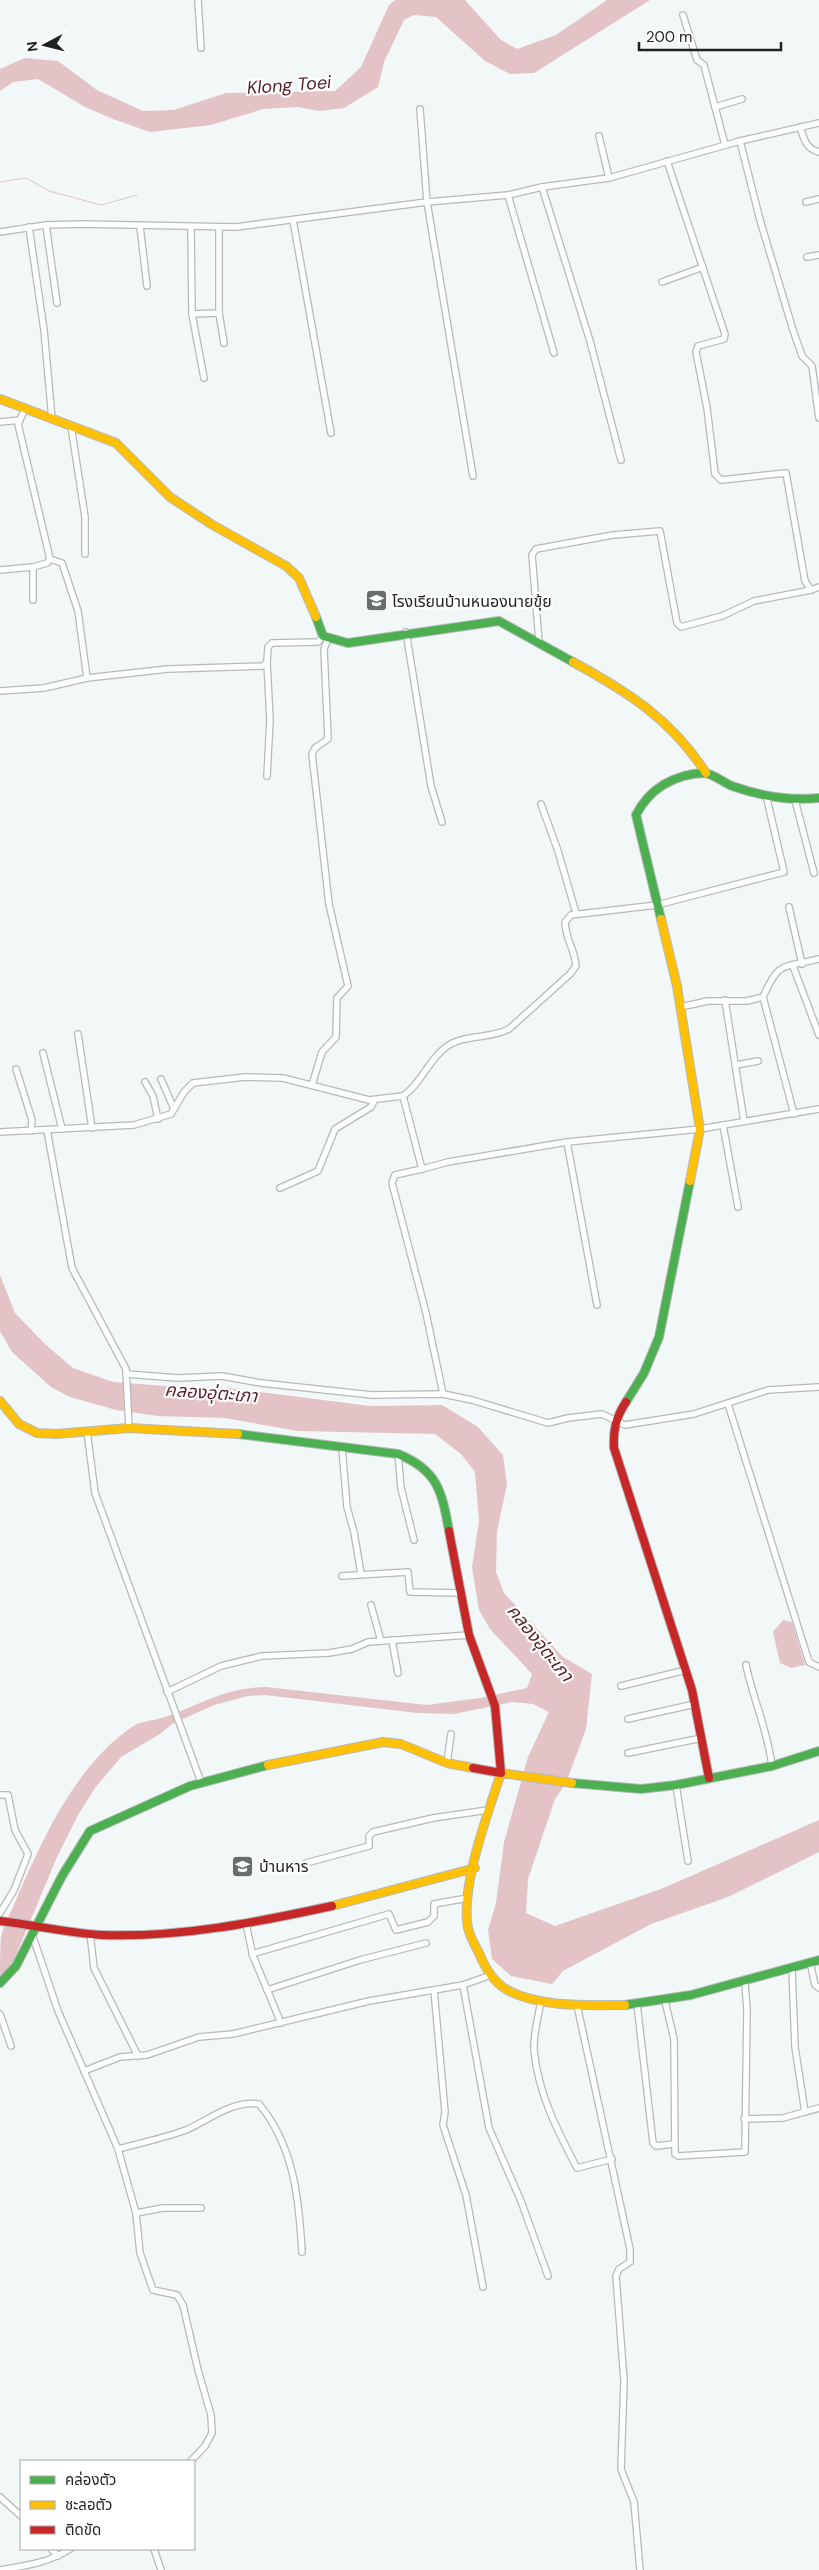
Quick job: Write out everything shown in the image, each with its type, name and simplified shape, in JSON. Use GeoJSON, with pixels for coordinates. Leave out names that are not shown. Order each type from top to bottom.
{"type":"FeatureCollection","features":[{"type":"Feature","properties":{"kind":"street"},"geometry":{"type":"LineString","coordinates":[[198,0],[201,48]]}},
{"type":"Feature","properties":{"kind":"street"},"geometry":{"type":"LineString","coordinates":[[683,15],[697,60],[704,65],[725,145]]}},
{"type":"Feature","properties":{"kind":"street"},"geometry":{"type":"LineString","coordinates":[[715,107],[742,99]]}},
{"type":"Feature","properties":{"kind":"street"},"geometry":{"type":"LineString","coordinates":[[420,109],[427,202],[473,476]]}},
{"type":"Feature","properties":{"kind":"street"},"geometry":{"type":"LineString","coordinates":[[0,232],[46,225],[219,228],[427,202],[508,195],[542,187],[609,178],[740,141],[819,123]]}},
{"type":"Feature","properties":{"kind":"street"},"geometry":{"type":"LineString","coordinates":[[800,127],[810,150],[819,152]]}},
{"type":"Feature","properties":{"kind":"street"},"geometry":{"type":"LineString","coordinates":[[599,136],[609,178]]}},
{"type":"Feature","properties":{"kind":"street"},"geometry":{"type":"LineString","coordinates":[[740,141],[760,220],[793,330],[802,356],[812,366],[819,418]]}},
{"type":"Feature","properties":{"kind":"street"},"geometry":{"type":"LineString","coordinates":[[668,161],[725,334],[724,339],[720,341],[698,346],[696,352],[707,408],[715,474],[721,480],[786,472],[805,581],[811,590]]}},
{"type":"Feature","properties":{"kind":"street"},"geometry":{"type":"LineString","coordinates":[[542,187],[590,340],[621,460]]}},
{"type":"Feature","properties":{"kind":"street"},"geometry":{"type":"LineString","coordinates":[[508,195],[554,353]]}},
{"type":"Feature","properties":{"kind":"street"},"geometry":{"type":"LineString","coordinates":[[806,202],[819,200]]}},
{"type":"Feature","properties":{"kind":"street"},"geometry":{"type":"LineString","coordinates":[[293,220],[331,434]]}},
{"type":"Feature","properties":{"kind":"street"},"geometry":{"type":"LineString","coordinates":[[46,225],[57,303]]}},
{"type":"Feature","properties":{"kind":"street"},"geometry":{"type":"LineString","coordinates":[[140,226],[146,286]]}},
{"type":"Feature","properties":{"kind":"street"},"geometry":{"type":"LineString","coordinates":[[29,227],[44,330],[52,419]]}},
{"type":"Feature","properties":{"kind":"street"},"geometry":{"type":"LineString","coordinates":[[191,228],[192,314],[204,378]]}},
{"type":"Feature","properties":{"kind":"street"},"geometry":{"type":"LineString","coordinates":[[219,228],[219,313],[224,343]]}},
{"type":"Feature","properties":{"kind":"street"},"geometry":{"type":"LineString","coordinates":[[807,257],[819,255]]}},
{"type":"Feature","properties":{"kind":"street"},"geometry":{"type":"LineString","coordinates":[[662,282],[703,267]]}},
{"type":"Feature","properties":{"kind":"street"},"geometry":{"type":"LineString","coordinates":[[192,314],[219,313]]}},
{"type":"Feature","properties":{"kind":"street"},"geometry":{"type":"LineString","coordinates":[[0,399],[116,443],[170,497],[211,524],[286,566],[299,578],[306,590],[326,638],[324,649],[328,739],[315,748],[312,754],[329,904],[348,986],[336,998],[336,1037],[322,1052],[312,1085]]}},
{"type":"Feature","properties":{"kind":"street"},"geometry":{"type":"LineString","coordinates":[[0,570],[33,567],[47,563],[50,558],[18,424],[25,409]]}},
{"type":"Feature","properties":{"kind":"street"},"geometry":{"type":"LineString","coordinates":[[0,422],[20,420]]}},
{"type":"Feature","properties":{"kind":"street"},"geometry":{"type":"LineString","coordinates":[[71,426],[85,517],[85,554]]}},
{"type":"Feature","properties":{"kind":"street"},"geometry":{"type":"LineString","coordinates":[[539,642],[532,555],[536,549],[613,534],[660,531],[677,623],[681,627],[722,616],[754,601],[819,587]]}},
{"type":"Feature","properties":{"kind":"street"},"geometry":{"type":"LineString","coordinates":[[50,558],[62,562],[78,611],[87,678]]}},
{"type":"Feature","properties":{"kind":"street"},"geometry":{"type":"LineString","coordinates":[[33,567],[33,600]]}},
{"type":"Feature","properties":{"kind":"street"},"geometry":{"type":"LineString","coordinates":[[267,776],[270,720],[267,662],[268,647],[272,643],[318,642],[326,638],[348,642],[406,632],[499,620],[606,680],[657,715],[689,747],[706,773],[716,779],[766,795],[796,800],[819,798]]}},
{"type":"Feature","properties":{"kind":"street"},"geometry":{"type":"LineString","coordinates":[[406,632],[431,786],[442,822]]}},
{"type":"Feature","properties":{"kind":"street"},"geometry":{"type":"LineString","coordinates":[[0,691],[44,688],[87,678],[178,669],[264,666],[267,662]]}},
{"type":"Feature","properties":{"kind":"street"},"geometry":{"type":"LineString","coordinates":[[706,773],[654,788],[642,800],[636,815],[680,1007],[700,1129],[659,1337],[644,1373],[619,1413],[613,1432],[614,1448],[686,1670],[695,1704],[709,1778]]}},
{"type":"Feature","properties":{"kind":"street"},"geometry":{"type":"LineString","coordinates":[[0,1132],[134,1125],[171,1114],[184,1092],[193,1083],[245,1077],[283,1078],[374,1101],[403,1096],[446,1047],[459,1040],[500,1033],[509,1029],[570,974],[576,966],[576,957],[565,935],[565,922],[567,918],[576,913],[656,905],[784,872],[766,795]]}},
{"type":"Feature","properties":{"kind":"street"},"geometry":{"type":"LineString","coordinates":[[796,800],[814,873]]}},
{"type":"Feature","properties":{"kind":"street"},"geometry":{"type":"LineString","coordinates":[[541,804],[558,851],[576,913]]}},
{"type":"Feature","properties":{"kind":"street"},"geometry":{"type":"LineString","coordinates":[[788,908],[802,964]]}},
{"type":"Feature","properties":{"kind":"street"},"geometry":{"type":"LineString","coordinates":[[794,1114],[763,997],[772,976],[780,968],[819,959]]}},
{"type":"Feature","properties":{"kind":"street"},"geometry":{"type":"LineString","coordinates":[[793,966],[819,1035]]}},
{"type":"Feature","properties":{"kind":"street"},"geometry":{"type":"LineString","coordinates":[[680,1007],[725,1000],[747,1001],[763,997]]}},
{"type":"Feature","properties":{"kind":"street"},"geometry":{"type":"LineString","coordinates":[[725,1000],[744,1121]]}},
{"type":"Feature","properties":{"kind":"street"},"geometry":{"type":"LineString","coordinates":[[78,1034],[92,1128]]}},
{"type":"Feature","properties":{"kind":"street"},"geometry":{"type":"LineString","coordinates":[[44,1052],[62,1129]]}},
{"type":"Feature","properties":{"kind":"street"},"geometry":{"type":"LineString","coordinates":[[736,1065],[758,1061]]}},
{"type":"Feature","properties":{"kind":"street"},"geometry":{"type":"LineString","coordinates":[[16,1069],[32,1120],[31,1130]]}},
{"type":"Feature","properties":{"kind":"street"},"geometry":{"type":"LineString","coordinates":[[161,1079],[174,1109]]}},
{"type":"Feature","properties":{"kind":"street"},"geometry":{"type":"LineString","coordinates":[[145,1082],[153,1096],[158,1119]]}},
{"type":"Feature","properties":{"kind":"street"},"geometry":{"type":"LineString","coordinates":[[403,1096],[422,1169]]}},
{"type":"Feature","properties":{"kind":"street"},"geometry":{"type":"LineString","coordinates":[[280,1188],[318,1171],[335,1129],[371,1107],[374,1101]]}},
{"type":"Feature","properties":{"kind":"street"},"geometry":{"type":"LineString","coordinates":[[443,1394],[426,1313],[392,1183],[395,1175],[448,1162],[567,1142],[700,1129],[819,1109]]}},
{"type":"Feature","properties":{"kind":"street"},"geometry":{"type":"LineString","coordinates":[[723,1125],[738,1207]]}},
{"type":"Feature","properties":{"kind":"street"},"geometry":{"type":"LineString","coordinates":[[47,1130],[72,1268],[118,1354],[127,1375],[129,1428]]}},
{"type":"Feature","properties":{"kind":"street"},"geometry":{"type":"LineString","coordinates":[[567,1142],[597,1305]]}},
{"type":"Feature","properties":{"kind":"street"},"geometry":{"type":"LineString","coordinates":[[127,1375],[178,1378],[222,1376],[260,1383],[372,1395],[443,1394],[472,1400],[548,1423],[568,1418],[602,1414],[625,1425],[694,1414],[768,1390],[819,1387]]}},
{"type":"Feature","properties":{"kind":"street"},"geometry":{"type":"LineString","coordinates":[[0,1400],[19,1424],[37,1433],[87,1432],[129,1428],[224,1432],[398,1454],[418,1462],[428,1470],[438,1484],[469,1635],[493,1695],[495,1706],[500,1773],[488,1810],[468,1898],[468,1928],[479,1955],[491,1975],[508,1990],[541,2000],[577,2005],[637,2004],[665,2001],[746,1983],[819,1960]]}},
{"type":"Feature","properties":{"kind":"street"},"geometry":{"type":"LineString","coordinates":[[728,1404],[809,1662],[819,1667]]}},
{"type":"Feature","properties":{"kind":"street"},"geometry":{"type":"LineString","coordinates":[[87,1432],[95,1493],[201,1782]]}},
{"type":"Feature","properties":{"kind":"street"},"geometry":{"type":"LineString","coordinates":[[342,1448],[347,1507],[354,1532],[361,1574]]}},
{"type":"Feature","properties":{"kind":"street"},"geometry":{"type":"LineString","coordinates":[[398,1454],[401,1488],[414,1540]]}},
{"type":"Feature","properties":{"kind":"street"},"geometry":{"type":"LineString","coordinates":[[342,1576],[408,1572],[410,1592],[461,1593]]}},
{"type":"Feature","properties":{"kind":"street"},"geometry":{"type":"LineString","coordinates":[[371,1605],[381,1641]]}},
{"type":"Feature","properties":{"kind":"street"},"geometry":{"type":"LineString","coordinates":[[167,1692],[221,1666],[262,1656],[329,1653],[352,1650],[368,1642],[469,1635]]}},
{"type":"Feature","properties":{"kind":"street"},"geometry":{"type":"LineString","coordinates":[[392,1640],[398,1673]]}},
{"type":"Feature","properties":{"kind":"street"},"geometry":{"type":"LineString","coordinates":[[746,1665],[752,1694],[766,1733],[772,1766]]}},
{"type":"Feature","properties":{"kind":"street"},"geometry":{"type":"LineString","coordinates":[[621,1686],[686,1670]]}},
{"type":"Feature","properties":{"kind":"street"},"geometry":{"type":"LineString","coordinates":[[628,1719],[695,1704]]}},
{"type":"Feature","properties":{"kind":"street"},"geometry":{"type":"LineString","coordinates":[[447,1763],[451,1734]]}},
{"type":"Feature","properties":{"kind":"street"},"geometry":{"type":"LineString","coordinates":[[628,1753],[702,1738]]}},
{"type":"Feature","properties":{"kind":"street"},"geometry":{"type":"LineString","coordinates":[[0,1983],[16,1966],[62,1876],[90,1831],[201,1782],[291,1760],[383,1742],[401,1744],[447,1763],[500,1773],[566,1783],[641,1789],[676,1785],[772,1766],[819,1751]]}},
{"type":"Feature","properties":{"kind":"street"},"geometry":{"type":"LineString","coordinates":[[676,1785],[688,1861]]}},
{"type":"Feature","properties":{"kind":"street"},"geometry":{"type":"LineString","coordinates":[[0,1795],[8,1795],[15,1830],[28,1854],[14,1890],[0,1913]]}},
{"type":"Feature","properties":{"kind":"street"},"geometry":{"type":"LineString","coordinates":[[306,1864],[369,1846],[370,1836],[373,1832],[433,1818],[488,1810]]}},
{"type":"Feature","properties":{"kind":"street"},"geometry":{"type":"LineString","coordinates":[[0,1921],[37,1924],[112,1935],[186,1931],[246,1924],[285,1916],[475,1868]]}},
{"type":"Feature","properties":{"kind":"street"},"geometry":{"type":"LineString","coordinates":[[252,1954],[389,1914],[396,1930],[428,1922],[434,1916],[434,1904],[468,1898]]}},
{"type":"Feature","properties":{"kind":"street"},"geometry":{"type":"LineString","coordinates":[[246,1924],[252,1954],[281,2023]]}},
{"type":"Feature","properties":{"kind":"street"},"geometry":{"type":"LineString","coordinates":[[90,1933],[94,1968],[138,2056]]}},
{"type":"Feature","properties":{"kind":"street"},"geometry":{"type":"LineString","coordinates":[[32,1934],[58,2011],[118,2149],[136,2212],[140,2253],[153,2290],[176,2295],[183,2304],[198,2370],[211,2415],[212,2433],[205,2446],[192,2460]]}},
{"type":"Feature","properties":{"kind":"street"},"geometry":{"type":"LineString","coordinates":[[267,1990],[360,1960],[426,1943]]}},
{"type":"Feature","properties":{"kind":"street"},"geometry":{"type":"LineString","coordinates":[[810,1962],[815,1985],[819,1988]]}},
{"type":"Feature","properties":{"kind":"street"},"geometry":{"type":"LineString","coordinates":[[792,1969],[794,2030],[804,2112]]}},
{"type":"Feature","properties":{"kind":"street"},"geometry":{"type":"LineString","coordinates":[[84,2070],[120,2057],[147,2055],[199,2037],[233,2034],[369,2001],[463,1985],[491,1975]]}},
{"type":"Feature","properties":{"kind":"street"},"geometry":{"type":"LineString","coordinates":[[665,2001],[674,2039],[675,2154],[678,2156],[745,2152],[746,1983]]}},
{"type":"Feature","properties":{"kind":"street"},"geometry":{"type":"LineString","coordinates":[[463,1985],[489,2128],[521,2201],[548,2276]]}},
{"type":"Feature","properties":{"kind":"street"},"geometry":{"type":"LineString","coordinates":[[434,1990],[445,2112],[443,2125],[466,2195],[483,2287]]}},
{"type":"Feature","properties":{"kind":"street"},"geometry":{"type":"LineString","coordinates":[[541,2000],[534,2048],[545,2103],[554,2126],[577,2168],[612,2159]]}},
{"type":"Feature","properties":{"kind":"street"},"geometry":{"type":"LineString","coordinates":[[637,2004],[652,2143],[656,2146],[674,2144]]}},
{"type":"Feature","properties":{"kind":"street"},"geometry":{"type":"LineString","coordinates":[[577,2005],[612,2159],[630,2249],[630,2262],[619,2270],[616,2276],[624,2381],[621,2469],[634,2502],[640,2570]]}},
{"type":"Feature","properties":{"kind":"street"},"geometry":{"type":"LineString","coordinates":[[0,2014],[11,2046]]}},
{"type":"Feature","properties":{"kind":"street"},"geometry":{"type":"LineString","coordinates":[[118,2149],[186,2129],[249,2102],[259,2104],[267,2114],[289,2156],[299,2203],[302,2252]]}},
{"type":"Feature","properties":{"kind":"street"},"geometry":{"type":"LineString","coordinates":[[744,2119],[783,2118],[819,2108]]}},
{"type":"Feature","properties":{"kind":"street"},"geometry":{"type":"LineString","coordinates":[[136,2212],[163,2208],[201,2208]]}},
{"type":"Feature","properties":{"kind":"street"},"geometry":{"type":"LineString","coordinates":[[0,2496],[20,2515]]}},
{"type":"Feature","properties":{"kind":"street"},"geometry":{"type":"LineString","coordinates":[[52,2550],[58,2556]]}},
{"type":"Feature","properties":{"kind":"street"},"geometry":{"type":"LineString","coordinates":[[0,2570],[35,2564],[58,2556],[68,2550]]}},
{"type":"Feature","properties":{"kind":"street"},"geometry":{"type":"LineString","coordinates":[[154,2550],[160,2570]]}},
{"type":"Feature","properties":{"kind":"water"},"geometry":{"type":"Polygon","coordinates":[[[395,0],[465,0],[501,40],[517,49],[556,35],[607,0],[650,0],[534,73],[510,74],[485,61],[436,17],[414,15],[404,20],[384,62],[378,87],[344,108],[320,111],[297,107],[263,109],[211,125],[150,132],[85,107],[38,79],[13,82],[0,91],[0,69],[25,58],[58,61],[97,90],[143,111],[174,110],[226,93],[335,91],[361,67],[389,5],[395,0]]]}},
{"type":"Feature","properties":{"kind":"water","name":"คลองอุ่ตะเภา"},"geometry":{"type":"Polygon","coordinates":[[[0,1275],[15,1313],[46,1345],[73,1368],[113,1382],[229,1388],[370,1406],[442,1405],[478,1427],[503,1455],[507,1485],[497,1531],[496,1572],[504,1593],[563,1657],[592,1674],[586,1729],[566,1783],[555,1799],[528,1879],[526,1913],[555,1926],[661,1889],[819,1820],[819,1852],[728,1897],[651,1924],[563,1971],[552,1984],[511,1976],[492,1959],[488,1930],[496,1903],[504,1842],[528,1757],[549,1712],[533,1704],[512,1702],[454,1714],[417,1713],[265,1695],[248,1696],[214,1705],[172,1724],[160,1734],[121,1757],[95,1788],[78,1815],[57,1857],[11,1967],[0,1979],[2,1932],[50,1827],[77,1783],[93,1763],[110,1745],[134,1726],[143,1722],[160,1719],[237,1690],[251,1688],[266,1687],[427,1705],[480,1698],[527,1688],[532,1674],[490,1629],[479,1610],[472,1567],[479,1521],[475,1472],[461,1454],[435,1434],[298,1431],[225,1418],[158,1416],[116,1410],[70,1397],[51,1387],[12,1352],[0,1331],[0,1275]]]}},
{"type":"Feature","properties":{"kind":"water"},"geometry":{"type":"Polygon","coordinates":[[[783,1620],[792,1622],[805,1665],[791,1668],[780,1663],[773,1632],[783,1620]]]}},
{"type":"Feature","properties":{"kind":"waterway"},"geometry":{"type":"LineString","coordinates":[[0,182],[26,178],[49,191],[101,205],[137,195]]}},
{"type":"Feature","properties":{"kind":"traffic: fast"},"geometry":{"type":"LineString","coordinates":[[316,617],[323,636],[348,643],[499,621],[573,662]]}},
{"type":"Feature","properties":{"kind":"traffic: fast"},"geometry":{"type":"LineString","coordinates":[[661,919],[636,815],[641,806],[655,791],[683,776],[704,773],[753,793],[797,799],[819,798]]}},
{"type":"Feature","properties":{"kind":"traffic: fast"},"geometry":{"type":"LineString","coordinates":[[626,1402],[644,1373],[659,1337],[690,1181]]}},
{"type":"Feature","properties":{"kind":"traffic: fast"},"geometry":{"type":"LineString","coordinates":[[238,1434],[398,1454],[422,1467],[436,1484],[444,1505],[449,1531]]}},
{"type":"Feature","properties":{"kind":"traffic: fast"},"geometry":{"type":"LineString","coordinates":[[572,1783],[641,1789],[676,1785],[772,1766],[819,1751]]}},
{"type":"Feature","properties":{"kind":"traffic: fast"},"geometry":{"type":"LineString","coordinates":[[0,1983],[16,1966],[62,1876],[90,1831],[190,1786],[268,1765]]}},
{"type":"Feature","properties":{"kind":"traffic: fast"},"geometry":{"type":"LineString","coordinates":[[625,2005],[691,1995],[819,1960]]}},
{"type":"Feature","properties":{"kind":"traffic: slow"},"geometry":{"type":"LineString","coordinates":[[0,399],[116,443],[170,497],[211,524],[286,566],[299,578],[316,617]]}},
{"type":"Feature","properties":{"kind":"traffic: slow"},"geometry":{"type":"LineString","coordinates":[[573,662],[612,684],[647,708],[678,737],[706,773]]}},
{"type":"Feature","properties":{"kind":"traffic: slow"},"geometry":{"type":"LineString","coordinates":[[661,919],[677,986],[700,1129],[690,1181]]}},
{"type":"Feature","properties":{"kind":"traffic: slow"},"geometry":{"type":"LineString","coordinates":[[0,1401],[19,1424],[37,1433],[56,1434],[129,1428],[238,1434]]}},
{"type":"Feature","properties":{"kind":"traffic: slow"},"geometry":{"type":"LineString","coordinates":[[268,1765],[383,1742],[401,1744],[447,1763],[473,1768]]}},
{"type":"Feature","properties":{"kind":"traffic: slow"},"geometry":{"type":"LineString","coordinates":[[572,1783],[501,1773],[471,1871],[468,1892],[468,1928],[487,1970],[499,1984],[509,1991],[551,2003],[625,2005]]}},
{"type":"Feature","properties":{"kind":"traffic: slow"},"geometry":{"type":"LineString","coordinates":[[332,1906],[475,1868]]}},
{"type":"Feature","properties":{"kind":"traffic: jam"},"geometry":{"type":"LineString","coordinates":[[626,1402],[616,1424],[614,1448],[692,1690],[709,1778]]}},
{"type":"Feature","properties":{"kind":"traffic: jam"},"geometry":{"type":"LineString","coordinates":[[449,1531],[469,1635],[495,1706],[501,1773],[473,1768]]}},
{"type":"Feature","properties":{"kind":"traffic: jam"},"geometry":{"type":"LineString","coordinates":[[0,1921],[89,1934],[160,1934],[218,1928],[332,1906]]}},
{"type":"Feature","properties":{"kind":"place","name":"โรงเรียนบ้านหนองนายขุ้ย"},"geometry":{"type":"Point","coordinates":[376,601]}},
{"type":"Feature","properties":{"kind":"place","name":"บ้านหาร"},"geometry":{"type":"Point","coordinates":[243,1866]}},
{"type":"Feature","properties":{"kind":"water label","name":"Klong Toei"},"geometry":{"type":"Point","coordinates":[289,85]}}]}
